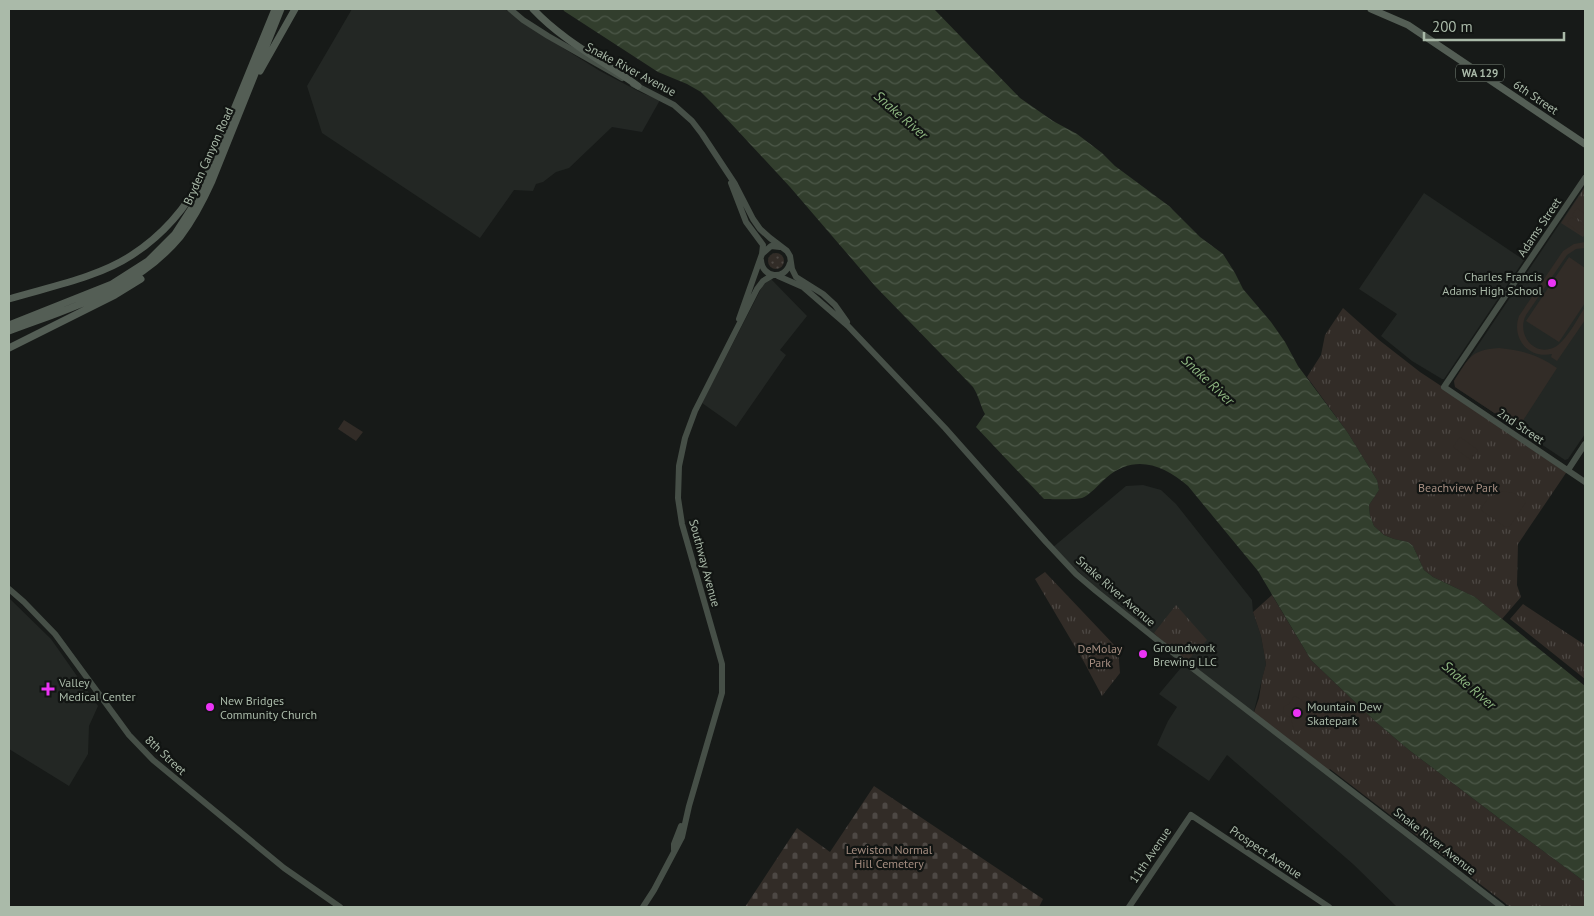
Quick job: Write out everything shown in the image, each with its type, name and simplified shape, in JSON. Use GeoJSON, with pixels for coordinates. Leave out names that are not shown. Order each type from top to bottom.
{"type":"FeatureCollection","features":[{"type":"Feature","properties":{"kind":"main road","name":"Bryden Canyon Road"},"geometry":{"type":"LineString","coordinates":[[9,325],[112,284],[148,262],[175,234],[197,200],[275,9]]}},
{"type":"Feature","properties":{"kind":"main road","name":"Bryden Canyon Road"},"geometry":{"type":"LineString","coordinates":[[9,331],[96,298],[126,283],[152,266],[180,236],[202,203],[282,9]]}},
{"type":"Feature","properties":{"kind":"main road"},"geometry":{"type":"LineString","coordinates":[[246,97],[295,9]]}},
{"type":"Feature","properties":{"kind":"main road","name":"Snake River Avenue"},"geometry":{"type":"LineString","coordinates":[[510,9],[523,20],[605,70],[674,104],[702,134],[735,184],[760,229],[782,248]]}},
{"type":"Feature","properties":{"kind":"main road"},"geometry":{"type":"LineString","coordinates":[[532,9],[563,36],[638,86]]}},
{"type":"Feature","properties":{"kind":"main road","name":"6th Street"},"geometry":{"type":"LineString","coordinates":[[1371,9],[1408,25],[1585,144]]}},
{"type":"Feature","properties":{"kind":"main road"},"geometry":{"type":"LineString","coordinates":[[9,299],[103,270],[131,256],[148,244],[170,224],[184,207],[218,149]]}},
{"type":"Feature","properties":{"kind":"main road","name":"Snake River Avenue"},"geometry":{"type":"LineString","coordinates":[[724,168],[746,222],[763,245],[762,257]]}},
{"type":"Feature","properties":{"kind":"main road","name":"Adams Street"},"geometry":{"type":"LineString","coordinates":[[1444,387],[1585,178]]}},
{"type":"Feature","properties":{"kind":"main road"},"geometry":{"type":"LineString","coordinates":[[9,348],[129,287],[155,268],[169,254],[180,236]]}},
{"type":"Feature","properties":{"kind":"main road"},"geometry":{"type":"LineString","coordinates":[[771,246],[782,248],[790,256],[790,262],[786,271],[775,276],[764,270],[761,265],[762,257],[771,246]]}},
{"type":"Feature","properties":{"kind":"main road","name":"Southway Avenue"},"geometry":{"type":"LineString","coordinates":[[735,332],[762,257]]}},
{"type":"Feature","properties":{"kind":"main road","name":"Snake River Avenue"},"geometry":{"type":"LineString","coordinates":[[790,262],[796,277],[823,294],[835,305],[848,326]]}},
{"type":"Feature","properties":{"kind":"main road","name":"Snake River Avenue"},"geometry":{"type":"LineString","coordinates":[[775,276],[803,287],[848,326],[945,428],[1076,574],[1187,664],[1502,907]]}},
{"type":"Feature","properties":{"kind":"main road","name":"Southway Avenue"},"geometry":{"type":"LineString","coordinates":[[643,907],[674,851],[674,844],[689,806],[722,692],[722,664],[682,524],[678,498],[679,466],[689,424],[735,332],[761,283],[775,276]]}},
{"type":"Feature","properties":{"kind":"main road","name":"2nd Street"},"geometry":{"type":"LineString","coordinates":[[1444,387],[1585,482]]}},
{"type":"Feature","properties":{"kind":"main road"},"geometry":{"type":"LineString","coordinates":[[1568,470],[1585,444]]}},
{"type":"Feature","properties":{"kind":"main road","name":"8th Street"},"geometry":{"type":"LineString","coordinates":[[9,589],[55,634],[124,728],[153,760],[284,868],[340,907]]}},
{"type":"Feature","properties":{"kind":"main road","name":"11th Avenue"},"geometry":{"type":"LineString","coordinates":[[1129,907],[1191,815]]}},
{"type":"Feature","properties":{"kind":"main road","name":"Prospect Avenue"},"geometry":{"type":"LineString","coordinates":[[1191,815],[1329,907]]}},
{"type":"Feature","properties":{"kind":"shaded area"},"geometry":{"type":"Polygon","coordinates":[[[352,9],[505,9],[600,71],[642,93],[660,100],[642,132],[612,127],[569,168],[556,172],[543,182],[536,184],[533,191],[514,190],[480,238],[322,133],[307,86],[352,9]]]}},
{"type":"Feature","properties":{"kind":"shaded area","name":"Charles Francis Adams High School"},"geometry":{"type":"Polygon","coordinates":[[[1585,186],[1585,434],[1568,459],[1565,460],[1455,387],[1454,381],[1585,186]]]}},
{"type":"Feature","properties":{"kind":"shaded area"},"geometry":{"type":"Polygon","coordinates":[[[1424,193],[1524,260],[1444,379],[1412,361],[1381,336],[1397,314],[1359,289],[1424,193]]]}},
{"type":"Feature","properties":{"kind":"shaded area"},"geometry":{"type":"Polygon","coordinates":[[[771,279],[807,316],[780,350],[786,355],[736,427],[702,403],[763,285],[771,279]]]}},
{"type":"Feature","properties":{"kind":"shaded area"},"geometry":{"type":"Polygon","coordinates":[[[1143,485],[1161,490],[1176,504],[1252,600],[1253,612],[1261,636],[1266,664],[1253,715],[1502,907],[1397,907],[1353,864],[1227,755],[1209,781],[1157,745],[1177,707],[1159,694],[1185,663],[1145,631],[1052,548],[1126,486],[1143,485]]]}},
{"type":"Feature","properties":{"kind":"shaded area","name":"Valley Medical Center"},"geometry":{"type":"Polygon","coordinates":[[[9,598],[51,639],[98,706],[89,726],[88,754],[69,786],[9,749],[9,598]]]}},
{"type":"Feature","properties":{"kind":"green space"},"geometry":{"type":"Polygon","coordinates":[[[1585,187],[1585,234],[1583,237],[1561,223],[1585,187]]]}},
{"type":"Feature","properties":{"kind":"green space"},"geometry":{"type":"Polygon","coordinates":[[[1577,208],[1585,214],[1585,223],[1572,215],[1577,208]]]}},
{"type":"Feature","properties":{"kind":"green space"},"geometry":{"type":"Polygon","coordinates":[[[1571,217],[1585,226],[1580,233],[1567,223],[1571,217]]]}},
{"type":"Feature","properties":{"kind":"green space"},"geometry":{"type":"Polygon","coordinates":[[[1585,242],[1585,248],[1576,249],[1567,255],[1526,315],[1524,322],[1523,330],[1529,342],[1534,347],[1547,350],[1555,347],[1563,340],[1585,307],[1585,320],[1557,361],[1551,357],[1552,354],[1536,353],[1524,346],[1520,339],[1517,324],[1519,316],[1563,251],[1574,244],[1585,242]]]}},
{"type":"Feature","properties":{"kind":"green space"},"geometry":{"type":"Polygon","coordinates":[[[776,253],[782,255],[784,261],[782,267],[776,269],[770,267],[768,261],[770,255],[776,253]]]}},
{"type":"Feature","properties":{"kind":"green space"},"geometry":{"type":"Polygon","coordinates":[[[1569,257],[1585,268],[1585,303],[1559,342],[1526,321],[1569,257]]]}},
{"type":"Feature","properties":{"kind":"green space","name":"Beachview Park"},"geometry":{"type":"Polygon","coordinates":[[[1343,308],[1379,340],[1420,372],[1568,470],[1518,544],[1517,585],[1521,597],[1502,619],[1475,597],[1433,577],[1424,570],[1413,546],[1408,542],[1384,535],[1374,526],[1370,516],[1369,505],[1379,490],[1377,480],[1348,433],[1307,377],[1321,355],[1325,335],[1343,308]]]}},
{"type":"Feature","properties":{"kind":"green space"},"geometry":{"type":"Polygon","coordinates":[[[1499,348],[1530,354],[1543,359],[1557,368],[1522,422],[1511,424],[1455,387],[1454,381],[1471,357],[1482,351],[1499,348]]]}},
{"type":"Feature","properties":{"kind":"green space"},"geometry":{"type":"Polygon","coordinates":[[[344,420],[363,432],[356,441],[338,429],[344,420]]]}},
{"type":"Feature","properties":{"kind":"green space"},"geometry":{"type":"Polygon","coordinates":[[[1460,437],[1478,450],[1471,460],[1453,447],[1460,437]]]}},
{"type":"Feature","properties":{"kind":"green space"},"geometry":{"type":"Polygon","coordinates":[[[1501,492],[1515,494],[1526,502],[1510,526],[1505,527],[1481,510],[1489,498],[1501,492]]]}},
{"type":"Feature","properties":{"kind":"green space","name":"DeMolay Park"},"geometry":{"type":"Polygon","coordinates":[[[1045,572],[1118,649],[1120,673],[1102,696],[1035,579],[1045,572]]]}},
{"type":"Feature","properties":{"kind":"green space"},"geometry":{"type":"Polygon","coordinates":[[[1272,595],[1311,660],[1376,722],[1409,750],[1585,882],[1585,907],[1510,907],[1330,769],[1327,772],[1253,715],[1259,698],[1266,664],[1261,636],[1253,612],[1272,595]]]}},
{"type":"Feature","properties":{"kind":"green space"},"geometry":{"type":"Polygon","coordinates":[[[1523,604],[1585,645],[1585,679],[1510,619],[1523,604]]]}},
{"type":"Feature","properties":{"kind":"green space"},"geometry":{"type":"Polygon","coordinates":[[[1176,605],[1207,640],[1185,663],[1154,633],[1176,605]]]}},
{"type":"Feature","properties":{"kind":"green space","name":"Mountain Dew Skatepark"},"geometry":{"type":"Polygon","coordinates":[[[1294,696],[1307,706],[1311,714],[1312,721],[1310,722],[1313,728],[1311,730],[1308,724],[1298,732],[1294,731],[1291,718],[1284,714],[1283,707],[1289,704],[1294,696]]]}},
{"type":"Feature","properties":{"kind":"green space","name":"Lewiston Normal Hill Cemetery"},"geometry":{"type":"Polygon","coordinates":[[[874,786],[1043,899],[1039,907],[745,907],[797,828],[830,852],[874,786]]]}},
{"type":"Feature","properties":{"kind":"water","name":"Snake River"},"geometry":{"type":"Polygon","coordinates":[[[563,9],[934,9],[1020,98],[1053,121],[1077,134],[1102,153],[1115,166],[1169,206],[1200,237],[1223,254],[1243,289],[1271,322],[1298,366],[1348,433],[1377,480],[1379,490],[1369,505],[1370,516],[1374,526],[1384,535],[1408,542],[1413,546],[1424,570],[1433,577],[1475,597],[1585,686],[1585,882],[1409,750],[1376,722],[1311,660],[1258,571],[1188,486],[1178,478],[1158,467],[1137,464],[1116,471],[1082,498],[1044,499],[976,427],[985,414],[973,387],[875,286],[790,187],[712,103],[701,92],[658,72],[563,9]]]}},
{"type":"Feature","properties":{"kind":"place","name":"Charles Francis Adams High School"},"geometry":{"type":"Point","coordinates":[1552,283]}},
{"type":"Feature","properties":{"kind":"place","name":"Groundwork Brewing LLC"},"geometry":{"type":"Point","coordinates":[1143,654]}},
{"type":"Feature","properties":{"kind":"place","name":"Valley Medical Center"},"geometry":{"type":"Point","coordinates":[48,689]}},
{"type":"Feature","properties":{"kind":"place","name":"New Bridges Community Church"},"geometry":{"type":"Point","coordinates":[210,707]}},
{"type":"Feature","properties":{"kind":"place","name":"Mountain Dew Skatepark"},"geometry":{"type":"Point","coordinates":[1297,713]}}]}
